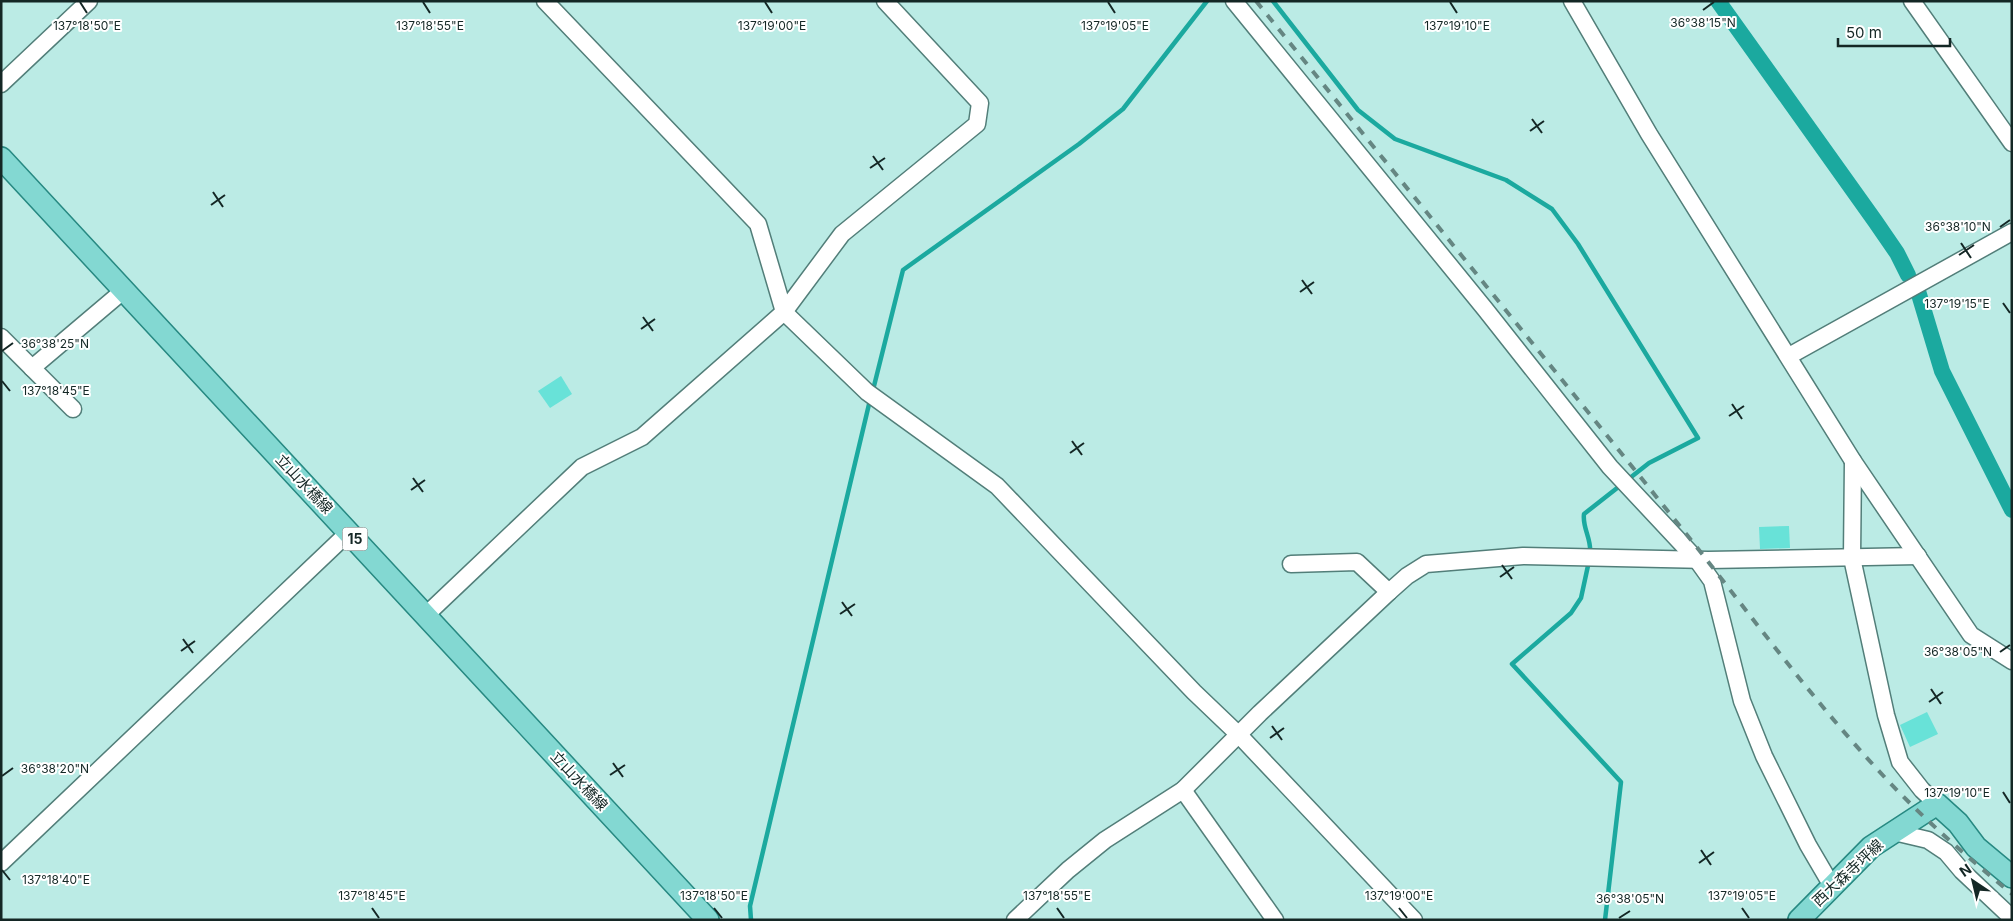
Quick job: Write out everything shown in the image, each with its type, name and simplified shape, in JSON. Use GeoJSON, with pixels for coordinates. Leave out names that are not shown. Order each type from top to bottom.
{"type":"FeatureCollection","features":[{"type":"Feature","properties":{"kind":"main road","name":"立山水橋線"},"geometry":{"type":"LineString","coordinates":[[1,158],[708,920]]}},
{"type":"Feature","properties":{"kind":"main road","name":"西大森寺坪線"},"geometry":{"type":"LineString","coordinates":[[1799,920],[1871,848],[1937,804]]}},
{"type":"Feature","properties":{"kind":"main road"},"geometry":{"type":"LineString","coordinates":[[1937,804],[1958,823],[1976,847],[2012,877]]}},
{"type":"Feature","properties":{"kind":"street"},"geometry":{"type":"LineString","coordinates":[[1,84],[89,1]]}},
{"type":"Feature","properties":{"kind":"street"},"geometry":{"type":"LineString","coordinates":[[545,1],[758,224],[784,312],[868,392],[997,486],[1194,692],[1239,735],[1414,920]]}},
{"type":"Feature","properties":{"kind":"street"},"geometry":{"type":"LineString","coordinates":[[426,615],[582,467],[642,437],[784,312],[842,234],[977,124],[980,103],[885,1]]}},
{"type":"Feature","properties":{"kind":"street"},"geometry":{"type":"LineString","coordinates":[[1234,1],[1485,309],[1610,467],[1696,560],[1712,581],[1742,701],[1764,756],[1808,845],[1832,886]]}},
{"type":"Feature","properties":{"kind":"street"},"geometry":{"type":"LineString","coordinates":[[1572,1],[1649,134],[1852,461],[1971,635],[2012,662]]}},
{"type":"Feature","properties":{"kind":"street"},"geometry":{"type":"LineString","coordinates":[[1912,1],[2012,143]]}},
{"type":"Feature","properties":{"kind":"street"},"geometry":{"type":"LineString","coordinates":[[1788,356],[2012,232]]}},
{"type":"Feature","properties":{"kind":"street"},"geometry":{"type":"LineString","coordinates":[[32,368],[123,291]]}},
{"type":"Feature","properties":{"kind":"street"},"geometry":{"type":"LineString","coordinates":[[1,337],[73,409]]}},
{"type":"Feature","properties":{"kind":"street"},"geometry":{"type":"LineString","coordinates":[[1852,461],[1852,558],[1886,715],[1900,762],[1922,790],[1937,804]]}},
{"type":"Feature","properties":{"kind":"street"},"geometry":{"type":"LineString","coordinates":[[1,863],[349,532]]}},
{"type":"Feature","properties":{"kind":"street"},"geometry":{"type":"LineString","coordinates":[[1015,920],[1068,870],[1105,840],[1183,790],[1389,592],[1407,576],[1426,564],[1523,556],[1696,560],[1918,556]]}},
{"type":"Feature","properties":{"kind":"street"},"geometry":{"type":"LineString","coordinates":[[1291,564],[1357,562],[1389,592]]}},
{"type":"Feature","properties":{"kind":"street"},"geometry":{"type":"LineString","coordinates":[[1183,790],[1275,920]]}},
{"type":"Feature","properties":{"kind":"street"},"geometry":{"type":"LineString","coordinates":[[1894,832],[1928,840],[1946,852],[1962,871],[2012,918]]}},
{"type":"Feature","properties":{"kind":"building"},"geometry":{"type":"Polygon","coordinates":[[[561,376],[572,394],[550,408],[538,391],[561,376]]]}},
{"type":"Feature","properties":{"kind":"building"},"geometry":{"type":"Polygon","coordinates":[[[1789,526],[1790,548],[1760,549],[1759,527],[1789,526]]]}},
{"type":"Feature","properties":{"kind":"building"},"geometry":{"type":"Polygon","coordinates":[[[1927,712],[1938,734],[1910,747],[1900,725],[1927,712]]]}},
{"type":"Feature","properties":{"kind":"waterway"},"geometry":{"type":"LineString","coordinates":[[873,390],[903,270],[1079,144],[1123,109],[1207,1]]}},
{"type":"Feature","properties":{"kind":"waterway"},"geometry":{"type":"LineString","coordinates":[[1273,1],[1358,110],[1395,139],[1506,180],[1552,209],[1578,244],[1698,438],[1649,463],[1584,514],[1584,524],[1590,543],[1590,554]]}},
{"type":"Feature","properties":{"kind":"waterway"},"geometry":{"type":"LineString","coordinates":[[1718,1],[1875,221],[1897,253],[1908,275]]}},
{"type":"Feature","properties":{"kind":"waterway"},"geometry":{"type":"LineString","coordinates":[[1918,291],[1942,371],[2012,510]]}},
{"type":"Feature","properties":{"kind":"waterway"},"geometry":{"type":"LineString","coordinates":[[751,920],[750,906],[870,400]]}},
{"type":"Feature","properties":{"kind":"waterway"},"geometry":{"type":"LineString","coordinates":[[1589,561],[1581,598],[1571,613],[1512,664],[1621,782],[1605,920]]}},
{"type":"Feature","properties":{"kind":"railway"},"geometry":{"type":"LineString","coordinates":[[1256,1],[1693,542],[1770,642],[1850,739],[1926,819],[2012,894]]}}]}
